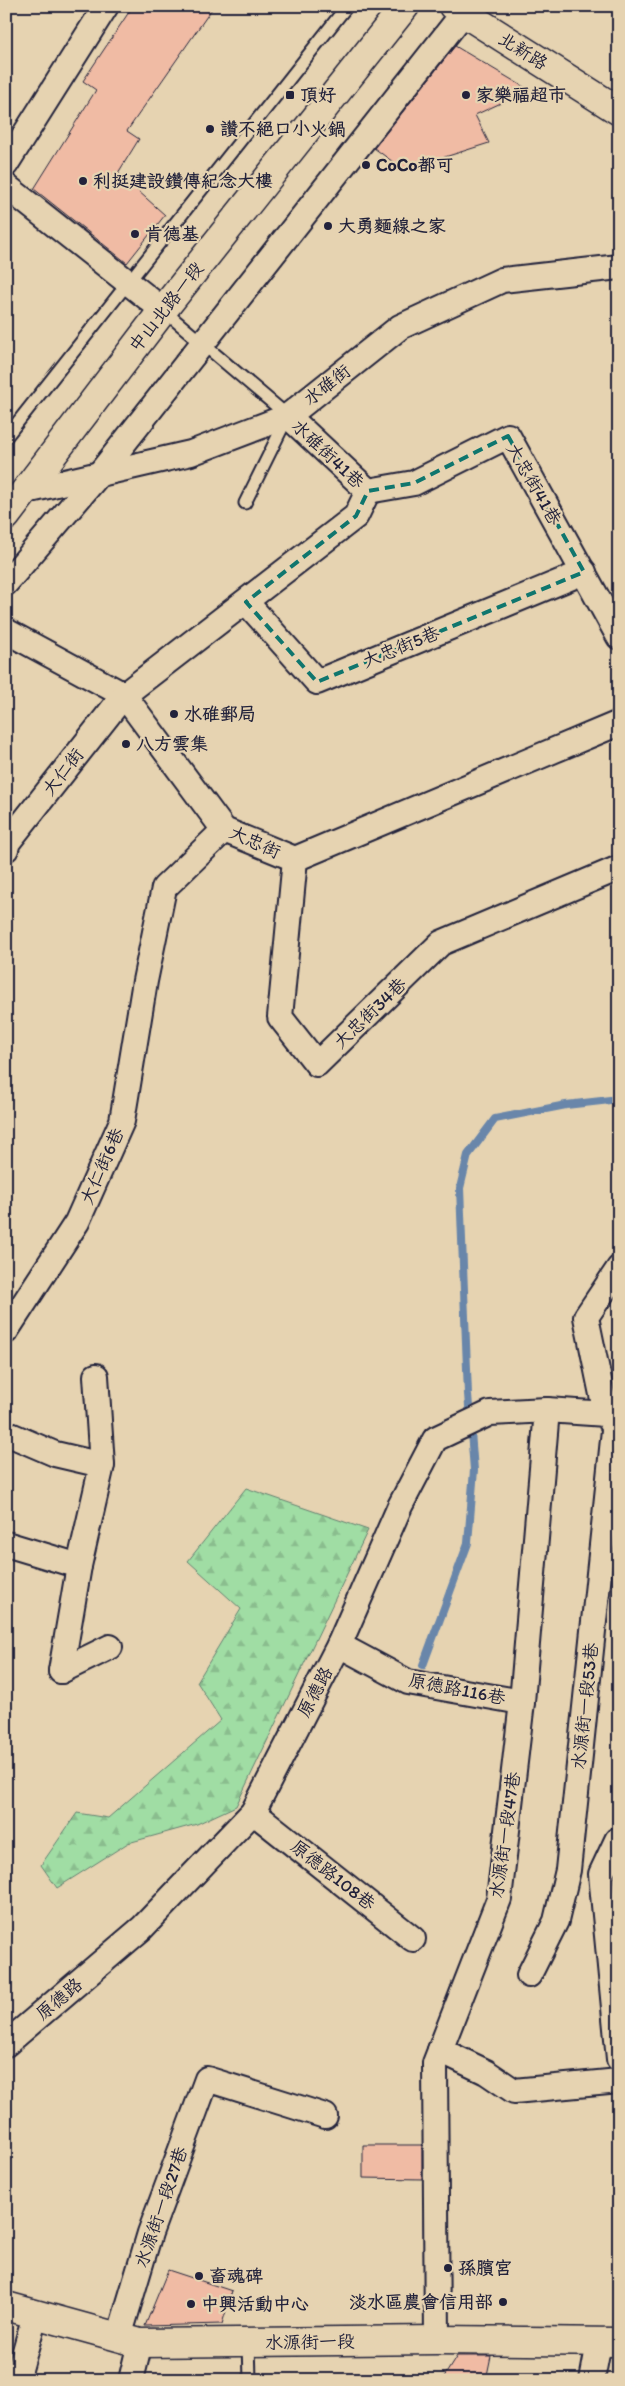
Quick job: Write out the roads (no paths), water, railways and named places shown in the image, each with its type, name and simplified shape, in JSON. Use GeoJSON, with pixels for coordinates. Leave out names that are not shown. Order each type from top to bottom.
{"type":"FeatureCollection","features":[{"type":"Feature","properties":{"kind":"main road","name":"中山北路一段"},"geometry":{"type":"LineString","coordinates":[[6,516],[163,310],[405,6]]}},
{"type":"Feature","properties":{"kind":"main road","name":"北新路"},"geometry":{"type":"LineString","coordinates":[[462,9],[619,111]]}},
{"type":"Feature","properties":{"kind":"main road","name":"水源街一段"},"geometry":{"type":"LineString","coordinates":[[6,2306],[130,2340],[249,2344],[437,2340],[609,2342]]}},
{"type":"Feature","properties":{"kind":"street"},"geometry":{"type":"LineString","coordinates":[[6,164],[106,6]]}},
{"type":"Feature","properties":{"kind":"street"},"geometry":{"type":"LineString","coordinates":[[6,583],[101,472],[462,9]]}},
{"type":"Feature","properties":{"kind":"street"},"geometry":{"type":"LineString","coordinates":[[6,186],[163,310]]}},
{"type":"Feature","properties":{"kind":"street","name":"水碓街"},"geometry":{"type":"LineString","coordinates":[[26,491],[101,472],[191,453],[288,416],[400,328],[502,280],[619,267]]}},
{"type":"Feature","properties":{"kind":"street","name":"水碓街41巷"},"geometry":{"type":"LineString","coordinates":[[288,416],[368,491]]}},
{"type":"Feature","properties":{"kind":"street","name":"大忠街41巷"},"geometry":{"type":"LineString","coordinates":[[368,491],[414,483],[508,436],[619,637]]}},
{"type":"Feature","properties":{"kind":"street"},"geometry":{"type":"LineString","coordinates":[[124,695],[356,516],[368,491]]}},
{"type":"Feature","properties":{"kind":"street","name":"大忠街5巷"},"geometry":{"type":"LineString","coordinates":[[246,602],[317,682],[584,572]]}},
{"type":"Feature","properties":{"kind":"street","name":"大忠街"},"geometry":{"type":"LineString","coordinates":[[6,631],[124,695],[224,830],[295,859],[619,723]]}},
{"type":"Feature","properties":{"kind":"street","name":"大仁街"},"geometry":{"type":"LineString","coordinates":[[6,849],[8,842],[124,695]]}},
{"type":"Feature","properties":{"kind":"street","name":"大仁街6巷"},"geometry":{"type":"LineString","coordinates":[[6,1331],[77,1222],[122,1121],[145,981],[164,888],[224,830]]}},
{"type":"Feature","properties":{"kind":"street","name":"大忠街34巷"},"geometry":{"type":"LineString","coordinates":[[295,859],[280,1017],[317,1064],[441,943],[619,868]]}},
{"type":"Feature","properties":{"kind":"street","name":"水源街一段53巷"},"geometry":{"type":"LineString","coordinates":[[529,1975],[556,1921],[568,1870],[613,1426],[586,1317],[619,1268]]}},
{"type":"Feature","properties":{"kind":"street"},"geometry":{"type":"LineString","coordinates":[[96,1376],[102,1465],[80,1566],[67,1648],[61,1671],[110,1647]]}},
{"type":"Feature","properties":{"kind":"street","name":"原德路"},"geometry":{"type":"LineString","coordinates":[[6,2044],[142,1928],[253,1812],[339,1645],[400,1506],[436,1439],[490,1413],[547,1410],[613,1426]]}},
{"type":"Feature","properties":{"kind":"street","name":"水源街一段47巷"},"geometry":{"type":"LineString","coordinates":[[437,2340],[435,2064],[498,1899],[522,1702],[547,1410]]}},
{"type":"Feature","properties":{"kind":"street"},"geometry":{"type":"LineString","coordinates":[[6,1432],[55,1454],[102,1465]]}},
{"type":"Feature","properties":{"kind":"street"},"geometry":{"type":"LineString","coordinates":[[6,1544],[80,1566]]}},
{"type":"Feature","properties":{"kind":"street","name":"原德路116巷"},"geometry":{"type":"LineString","coordinates":[[339,1645],[408,1682],[522,1702]]}},
{"type":"Feature","properties":{"kind":"street","name":"原德路108巷"},"geometry":{"type":"LineString","coordinates":[[253,1812],[413,1939]]}},
{"type":"Feature","properties":{"kind":"street"},"geometry":{"type":"LineString","coordinates":[[617,1840],[601,1874],[619,2059]]}},
{"type":"Feature","properties":{"kind":"street"},"geometry":{"type":"LineString","coordinates":[[568,1870],[601,1874]]}},
{"type":"Feature","properties":{"kind":"street"},"geometry":{"type":"LineString","coordinates":[[440,2050],[486,2072],[514,2091],[619,2081]]}},
{"type":"Feature","properties":{"kind":"street","name":"水源街一段27巷"},"geometry":{"type":"LineString","coordinates":[[131,2380],[130,2340],[150,2233],[207,2078],[325,2116]]}},
{"type":"Feature","properties":{"kind":"street"},"geometry":{"type":"LineString","coordinates":[[17,2380],[35,2315]]}},
{"type":"Feature","properties":{"kind":"street"},"geometry":{"type":"LineString","coordinates":[[592,2380],[609,2342]]}},
{"type":"Feature","properties":{"kind":"lane"},"geometry":{"type":"LineString","coordinates":[[6,437],[347,6]]}},
{"type":"Feature","properties":{"kind":"lane"},"geometry":{"type":"LineString","coordinates":[[163,310],[288,416],[245,503]]}},
{"type":"Feature","properties":{"kind":"lane"},"geometry":{"type":"LineString","coordinates":[[249,2344],[250,2380]]}},
{"type":"Feature","properties":{"kind":"waterway"},"geometry":{"type":"LineString","coordinates":[[423,1665],[468,1543],[474,1470],[468,1394],[460,1188],[468,1155],[495,1119],[566,1105],[619,1099]]}},
{"type":"Feature","properties":{"kind":"place","name":"頂好"},"geometry":{"type":"Point","coordinates":[290,95]}},
{"type":"Feature","properties":{"kind":"place","name":"家樂福超市"},"geometry":{"type":"Point","coordinates":[466,95]}},
{"type":"Feature","properties":{"kind":"place","name":"讚不絕口小火鍋"},"geometry":{"type":"Point","coordinates":[210,129]}},
{"type":"Feature","properties":{"kind":"place","name":"CoCo都可"},"geometry":{"type":"Point","coordinates":[366,165]}},
{"type":"Feature","properties":{"kind":"place","name":"利挺建設鑽傳紀念大樓"},"geometry":{"type":"Point","coordinates":[83,181]}},
{"type":"Feature","properties":{"kind":"place","name":"大勇麵線之家"},"geometry":{"type":"Point","coordinates":[328,226]}},
{"type":"Feature","properties":{"kind":"place","name":"肯德基"},"geometry":{"type":"Point","coordinates":[135,234]}},
{"type":"Feature","properties":{"kind":"place","name":"水碓郵局"},"geometry":{"type":"Point","coordinates":[174,714]}},
{"type":"Feature","properties":{"kind":"place","name":"八方雲集"},"geometry":{"type":"Point","coordinates":[126,744]}},
{"type":"Feature","properties":{"kind":"place","name":"孫臏宮"},"geometry":{"type":"Point","coordinates":[448,2268]}},
{"type":"Feature","properties":{"kind":"place","name":"畜魂碑"},"geometry":{"type":"Point","coordinates":[199,2276]}},
{"type":"Feature","properties":{"kind":"place","name":"淡水區農會信用部"},"geometry":{"type":"Point","coordinates":[503,2302]}},
{"type":"Feature","properties":{"kind":"place","name":"中興活動中心"},"geometry":{"type":"Point","coordinates":[191,2304]}}]}
